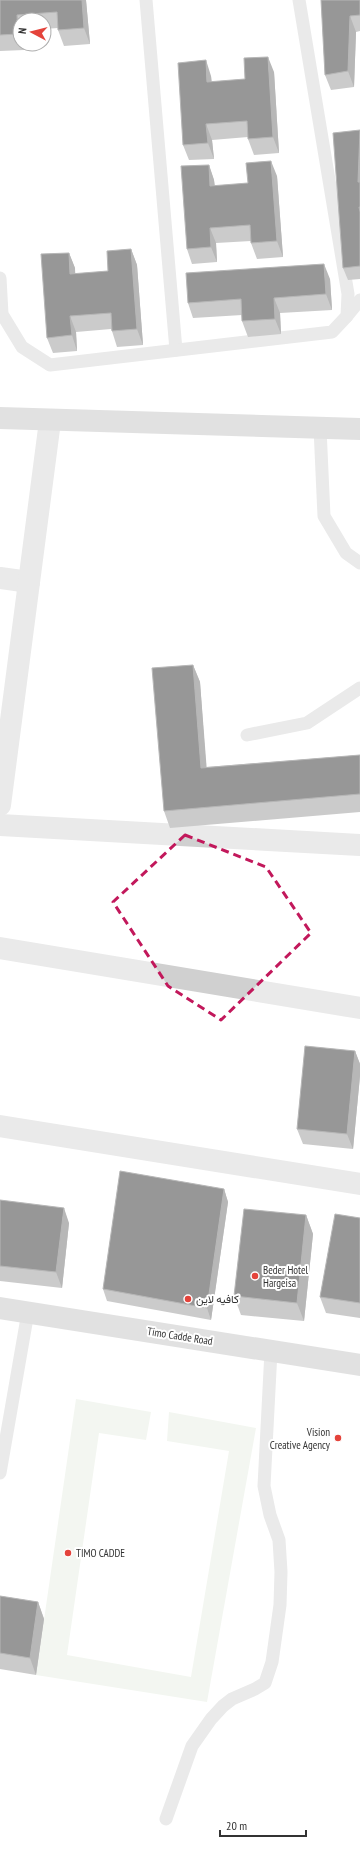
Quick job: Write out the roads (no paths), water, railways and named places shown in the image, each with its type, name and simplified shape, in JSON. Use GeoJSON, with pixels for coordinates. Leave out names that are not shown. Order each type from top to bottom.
{"type":"FeatureCollection","features":[{"type":"Feature","properties":{"kind":"main road"},"geometry":{"type":"LineString","coordinates":[[0,418],[50,421],[360,429]]}},
{"type":"Feature","properties":{"kind":"main road","name":"Timo Cadde Road"},"geometry":{"type":"LineString","coordinates":[[0,1308],[360,1365]]}},
{"type":"Feature","properties":{"kind":"street"},"geometry":{"type":"LineString","coordinates":[[0,805],[7,697],[29,582],[50,421]]}},
{"type":"Feature","properties":{"kind":"street"},"geometry":{"type":"LineString","coordinates":[[0,578],[29,582]]}},
{"type":"Feature","properties":{"kind":"street"},"geometry":{"type":"LineString","coordinates":[[0,825],[360,845]]}},
{"type":"Feature","properties":{"kind":"street"},"geometry":{"type":"LineString","coordinates":[[0,948],[360,1008]]}},
{"type":"Feature","properties":{"kind":"street"},"geometry":{"type":"LineString","coordinates":[[0,1126],[360,1184]]}},
{"type":"Feature","properties":{"kind":"lane"},"geometry":{"type":"LineString","coordinates":[[146,0],[176,350]]}},
{"type":"Feature","properties":{"kind":"lane"},"geometry":{"type":"LineString","coordinates":[[299,0],[348,294],[347,316]]}},
{"type":"Feature","properties":{"kind":"lane"},"geometry":{"type":"LineString","coordinates":[[0,278],[2,314],[22,347],[50,365],[332,332],[360,300]]}},
{"type":"Feature","properties":{"kind":"lane"},"geometry":{"type":"LineString","coordinates":[[320,428],[324,516],[346,553],[360,563]]}},
{"type":"Feature","properties":{"kind":"lane"},"geometry":{"type":"LineString","coordinates":[[247,735],[307,722],[360,688]]}},
{"type":"Feature","properties":{"kind":"lane"},"geometry":{"type":"LineString","coordinates":[[0,1472],[28,1312]]}},
{"type":"Feature","properties":{"kind":"lane"},"geometry":{"type":"LineString","coordinates":[[166,1819],[192,1746],[211,1719],[223,1706],[232,1699],[255,1690],[265,1683],[272,1662],[280,1605],[281,1572],[279,1540],[270,1515],[264,1486],[271,1351]]}},
{"type":"Feature","properties":{"kind":"place","name":"Beder Hotel Hargeisa"},"geometry":{"type":"Point","coordinates":[255,1276]}},
{"type":"Feature","properties":{"kind":"place","name":"كافيه لاين"},"geometry":{"type":"Point","coordinates":[188,1299]}},
{"type":"Feature","properties":{"kind":"place","name":"Vision Creative Agency"},"geometry":{"type":"Point","coordinates":[338,1438]}},
{"type":"Feature","properties":{"kind":"place","name":"TIMO CADDE"},"geometry":{"type":"Point","coordinates":[68,1553]}}]}
